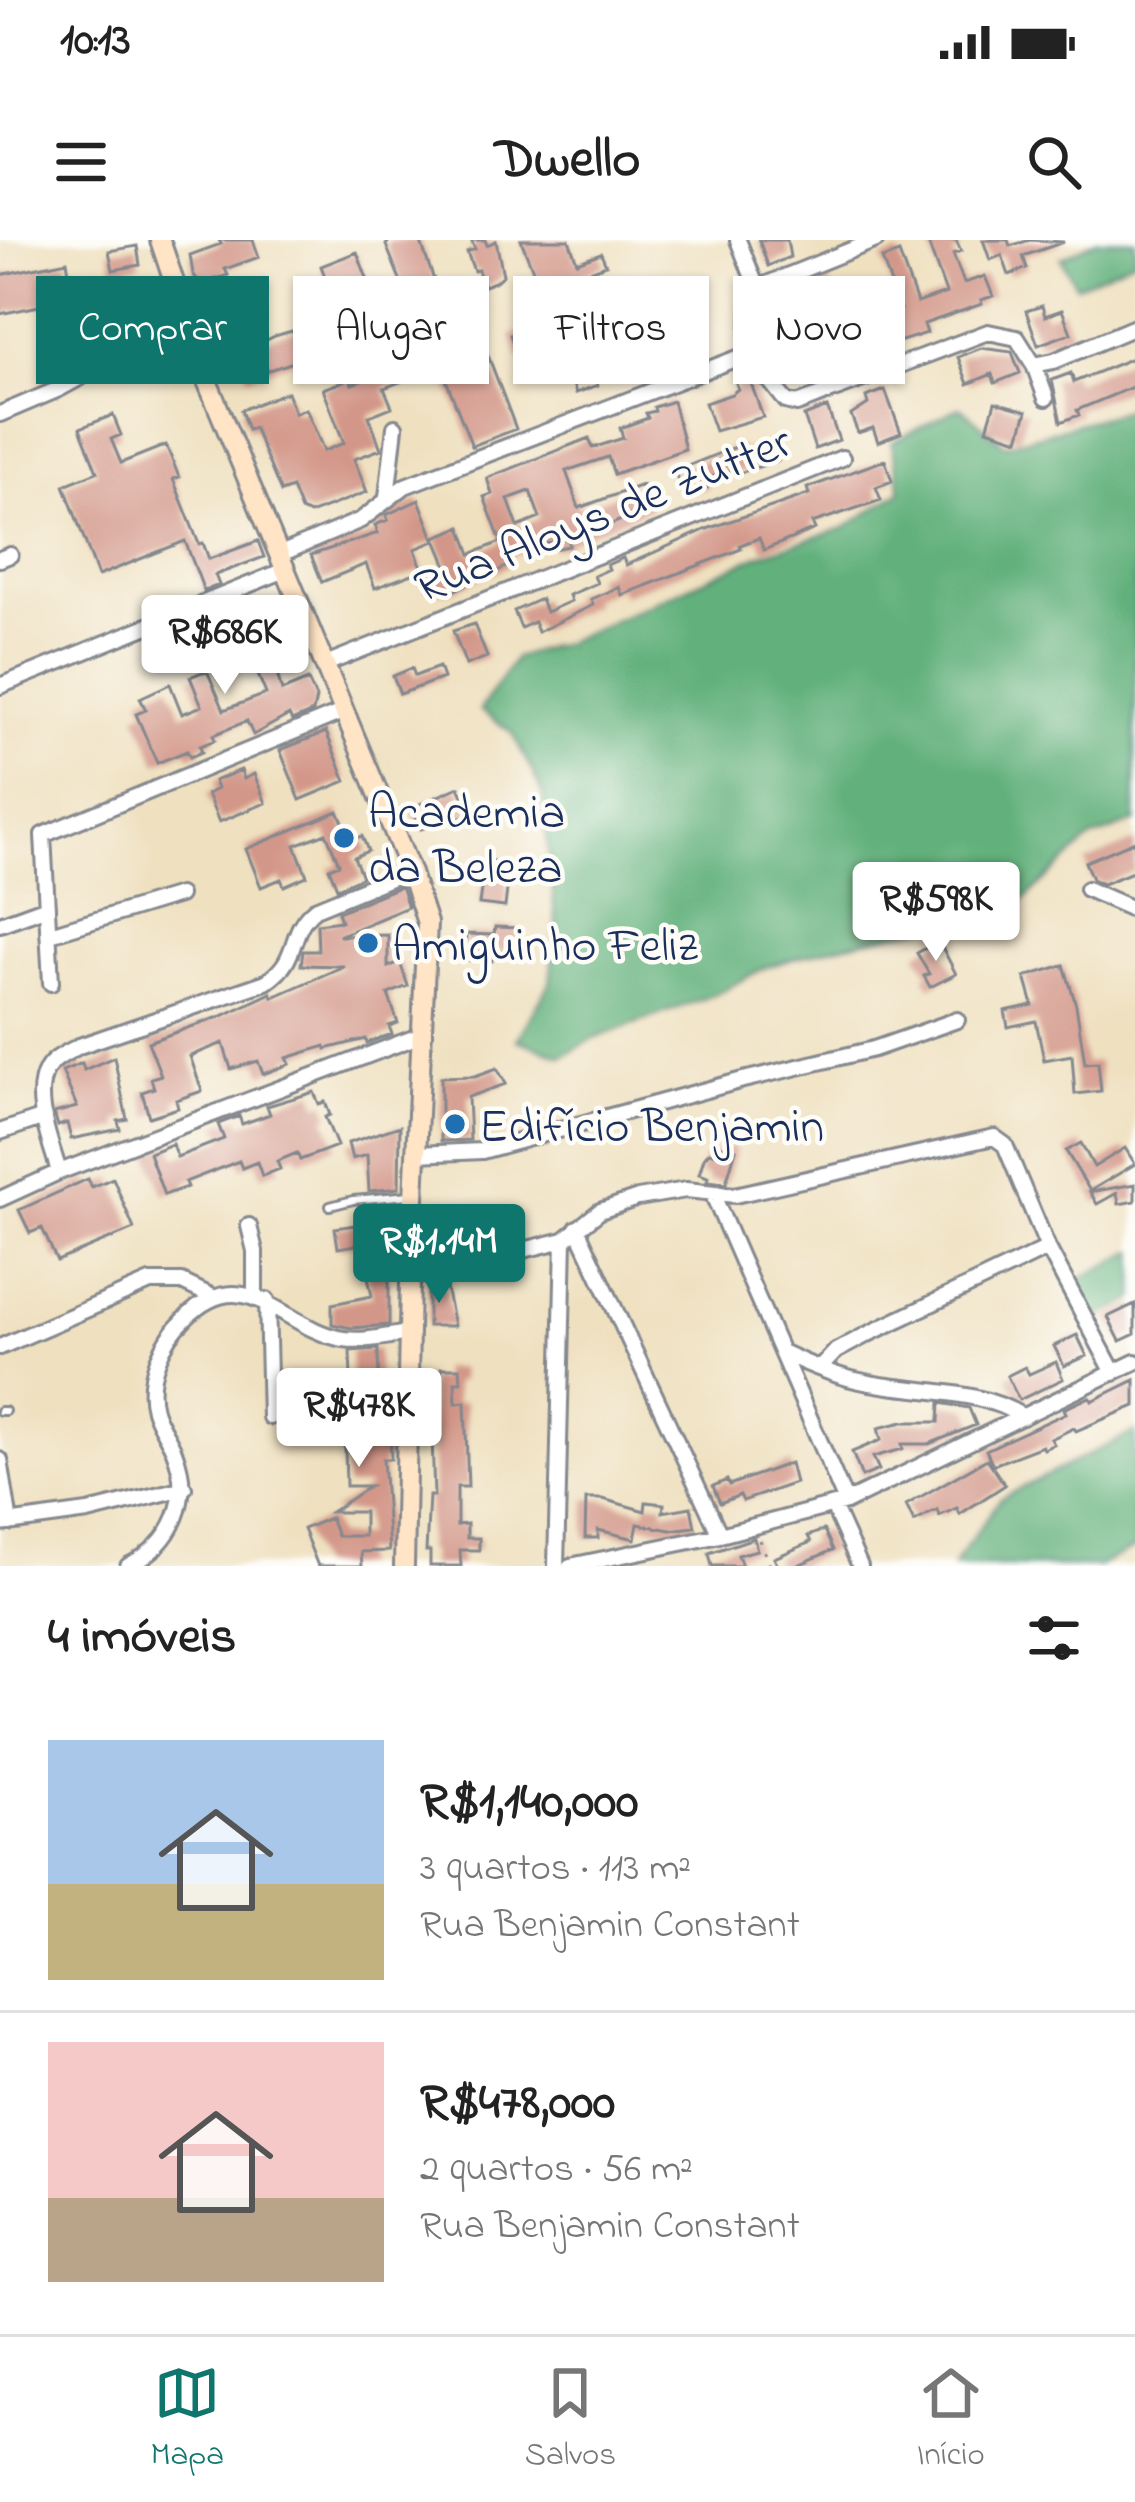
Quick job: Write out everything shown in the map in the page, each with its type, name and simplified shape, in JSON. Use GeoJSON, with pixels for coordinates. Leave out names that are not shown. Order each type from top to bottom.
{"type":"FeatureCollection","features":[{"type":"Feature","properties":{"kind":"main road"},"geometry":{"type":"LineString","coordinates":[[160,240],[171,276]]}},
{"type":"Feature","properties":{"kind":"main road"},"geometry":{"type":"LineString","coordinates":[[210,384],[410,869],[427,923],[410,1277],[404,1566]]}},
{"type":"Feature","properties":{"kind":"street"},"geometry":{"type":"LineString","coordinates":[[738,240],[752,276]]}},
{"type":"Feature","properties":{"kind":"street"},"geometry":{"type":"LineString","coordinates":[[787,276],[876,240]]}},
{"type":"Feature","properties":{"kind":"street"},"geometry":{"type":"LineString","coordinates":[[1034,364],[1054,361],[1135,327]]}},
{"type":"Feature","properties":{"kind":"street"},"geometry":{"type":"LineString","coordinates":[[905,363],[988,332],[1017,338],[1034,364],[1046,398]]}},
{"type":"Feature","properties":{"kind":"street"},"geometry":{"type":"LineString","coordinates":[[0,686],[281,563],[361,520],[406,486],[733,360]]}},
{"type":"Feature","properties":{"kind":"street"},"geometry":{"type":"LineString","coordinates":[[0,414],[67,384]]}},
{"type":"Feature","properties":{"kind":"street"},"geometry":{"type":"LineString","coordinates":[[772,384],[786,401],[797,404],[850,384]]}},
{"type":"Feature","properties":{"kind":"street"},"geometry":{"type":"LineString","coordinates":[[387,497],[395,427]]}},
{"type":"Feature","properties":{"kind":"street","name":"Rua Aloys de Zutter"},"geometry":{"type":"LineString","coordinates":[[323,665],[842,458]]}},
{"type":"Feature","properties":{"kind":"street"},"geometry":{"type":"LineString","coordinates":[[51,983],[43,835],[342,712]]}},
{"type":"Feature","properties":{"kind":"street"},"geometry":{"type":"LineString","coordinates":[[59,1172],[41,1093],[46,1070],[53,1062],[79,1046],[266,982],[289,961],[302,919],[315,909],[410,869]]}},
{"type":"Feature","properties":{"kind":"street"},"geometry":{"type":"LineString","coordinates":[[1087,890],[1135,910]]}},
{"type":"Feature","properties":{"kind":"street"},"geometry":{"type":"LineString","coordinates":[[50,934],[179,895]]}},
{"type":"Feature","properties":{"kind":"street"},"geometry":{"type":"LineString","coordinates":[[0,924],[47,907]]}},
{"type":"Feature","properties":{"kind":"street"},"geometry":{"type":"LineString","coordinates":[[416,1154],[482,1151],[874,1049],[957,1020]]}},
{"type":"Feature","properties":{"kind":"street"},"geometry":{"type":"LineString","coordinates":[[0,1199],[59,1172],[424,1034]]}},
{"type":"Feature","properties":{"kind":"street"},"geometry":{"type":"LineString","coordinates":[[0,1132],[44,1117]]}},
{"type":"Feature","properties":{"kind":"street"},"geometry":{"type":"LineString","coordinates":[[410,1277],[564,1240],[600,1211],[638,1198],[686,1190],[713,1195],[764,1190],[994,1137],[1001,1139],[1048,1248],[1114,1372]]}},
{"type":"Feature","properties":{"kind":"street"},"geometry":{"type":"LineString","coordinates":[[713,1195],[784,1353],[860,1566]]}},
{"type":"Feature","properties":{"kind":"street"},"geometry":{"type":"LineString","coordinates":[[249,1226],[261,1299],[270,1417]]}},
{"type":"Feature","properties":{"kind":"street"},"geometry":{"type":"LineString","coordinates":[[577,1228],[720,1535]]}},
{"type":"Feature","properties":{"kind":"street"},"geometry":{"type":"LineString","coordinates":[[556,1566],[564,1240]]}},
{"type":"Feature","properties":{"kind":"street"},"geometry":{"type":"LineString","coordinates":[[820,1368],[836,1351],[866,1335],[1048,1248]]}},
{"type":"Feature","properties":{"kind":"street"},"geometry":{"type":"LineString","coordinates":[[0,1347],[149,1282],[182,1282],[213,1297],[261,1299],[343,1339],[408,1333]]}},
{"type":"Feature","properties":{"kind":"street"},"geometry":{"type":"LineString","coordinates":[[128,1566],[154,1548],[180,1512],[184,1488],[172,1446],[154,1410],[152,1389],[163,1347],[187,1317],[213,1297]]}},
{"type":"Feature","properties":{"kind":"street"},"geometry":{"type":"LineString","coordinates":[[784,1353],[861,1382],[1009,1408],[1023,1417]]}},
{"type":"Feature","properties":{"kind":"street"},"geometry":{"type":"LineString","coordinates":[[570,1566],[753,1528],[840,1504],[1135,1362]]}},
{"type":"Feature","properties":{"kind":"street"},"geometry":{"type":"LineString","coordinates":[[0,1460],[5,1524],[108,1508],[184,1488]]}},
{"type":"Feature","properties":{"kind":"lane"},"geometry":{"type":"LineString","coordinates":[[331,1206],[414,1195]]}},
{"type":"Feature","properties":{"kind":"path"},"geometry":{"type":"LineString","coordinates":[[753,1528],[770,1566]]}},
{"type":"Feature","properties":{"kind":"green space"},"geometry":{"type":"Polygon","coordinates":[[[1097,240],[1135,240],[1135,259],[1076,286],[1061,258],[1097,240]]]}},
{"type":"Feature","properties":{"kind":"green space"},"geometry":{"type":"Polygon","coordinates":[[[960,407],[1005,445],[1135,407],[1135,822],[1090,839],[1017,906],[766,967],[716,994],[593,1039],[562,1056],[517,1040],[550,983],[556,924],[542,791],[512,732],[480,710],[516,657],[563,643],[762,554],[845,528],[901,491],[892,442],[960,407]]]}},
{"type":"Feature","properties":{"kind":"green space"},"geometry":{"type":"Polygon","coordinates":[[[1135,1251],[1135,1299],[1101,1316],[1100,1332],[1076,1281],[1135,1251]]]}},
{"type":"Feature","properties":{"kind":"green space"},"geometry":{"type":"Polygon","coordinates":[[[1135,1432],[1135,1548],[1099,1566],[953,1566],[1001,1498],[1135,1432]]]}},
{"type":"Feature","properties":{"kind":"building"},"geometry":{"type":"Polygon","coordinates":[[[219,240],[253,240],[259,257],[225,269],[225,276],[195,276],[190,255],[221,244],[219,240]]]}},
{"type":"Feature","properties":{"kind":"building"},"geometry":{"type":"Polygon","coordinates":[[[390,240],[420,240],[433,276],[399,276],[386,245],[390,240]]]}},
{"type":"Feature","properties":{"kind":"building"},"geometry":{"type":"Polygon","coordinates":[[[471,240],[485,240],[487,245],[496,241],[503,275],[495,282],[489,284],[489,276],[474,271],[467,252],[475,249],[471,240]]]}},
{"type":"Feature","properties":{"kind":"building"},"geometry":{"type":"Polygon","coordinates":[[[521,240],[569,240],[577,262],[601,253],[606,265],[577,276],[535,276],[521,240]]]}},
{"type":"Feature","properties":{"kind":"building"},"geometry":{"type":"Polygon","coordinates":[[[759,240],[787,240],[790,257],[768,266],[759,240]]]}},
{"type":"Feature","properties":{"kind":"building"},"geometry":{"type":"Polygon","coordinates":[[[927,240],[956,240],[961,251],[953,254],[964,283],[985,276],[993,296],[924,324],[927,333],[905,340],[905,276],[888,276],[882,259],[899,253],[917,303],[946,293],[927,240]]]}},
{"type":"Feature","properties":{"kind":"building"},"geometry":{"type":"Polygon","coordinates":[[[983,240],[1008,240],[1010,246],[1030,240],[1064,242],[1023,256],[1027,268],[1009,275],[1002,255],[990,260],[983,240]]]}},
{"type":"Feature","properties":{"kind":"building"},"geometry":{"type":"Polygon","coordinates":[[[137,246],[140,265],[113,270],[109,251],[137,246]]]}},
{"type":"Feature","properties":{"kind":"building"},"geometry":{"type":"Polygon","coordinates":[[[357,252],[366,276],[325,276],[321,266],[357,252]]]}},
{"type":"Feature","properties":{"kind":"building"},"geometry":{"type":"Polygon","coordinates":[[[67,261],[70,276],[36,276],[36,307],[0,314],[0,275],[67,261]]]}},
{"type":"Feature","properties":{"kind":"building"},"geometry":{"type":"Polygon","coordinates":[[[1042,306],[1045,316],[1062,310],[1071,333],[1038,345],[1026,311],[1042,306]]]}},
{"type":"Feature","properties":{"kind":"building"},"geometry":{"type":"Polygon","coordinates":[[[293,331],[293,362],[269,370],[269,339],[293,331]]]}},
{"type":"Feature","properties":{"kind":"building"},"geometry":{"type":"Polygon","coordinates":[[[981,348],[1012,352],[1020,373],[995,383],[992,374],[968,384],[958,357],[981,348]]]}},
{"type":"Feature","properties":{"kind":"building"},"geometry":{"type":"Polygon","coordinates":[[[1135,357],[1135,386],[1077,410],[1079,415],[1061,422],[1052,380],[1071,373],[1074,382],[1135,357]]]}},
{"type":"Feature","properties":{"kind":"building"},"geometry":{"type":"Polygon","coordinates":[[[489,358],[516,429],[472,446],[448,384],[489,384],[489,358]]]}},
{"type":"Feature","properties":{"kind":"building"},"geometry":{"type":"Polygon","coordinates":[[[336,384],[395,384],[384,388],[392,407],[369,416],[381,449],[354,459],[367,492],[310,514],[301,510],[292,488],[281,492],[254,428],[248,430],[241,410],[287,392],[295,413],[306,409],[324,451],[344,443],[323,389],[336,384]]]}},
{"type":"Feature","properties":{"kind":"building"},"geometry":{"type":"Polygon","coordinates":[[[573,384],[598,384],[598,385],[576,393],[573,384]]]}},
{"type":"Feature","properties":{"kind":"building"},"geometry":{"type":"Polygon","coordinates":[[[736,384],[751,384],[763,417],[715,431],[705,403],[738,389],[736,384]]]}},
{"type":"Feature","properties":{"kind":"building"},"geometry":{"type":"Polygon","coordinates":[[[885,390],[901,433],[878,442],[873,428],[858,433],[851,415],[868,404],[866,397],[885,390]]]}},
{"type":"Feature","properties":{"kind":"building"},"geometry":{"type":"Polygon","coordinates":[[[673,401],[685,449],[614,474],[608,457],[566,471],[579,508],[642,485],[650,508],[569,542],[569,546],[553,549],[552,542],[505,558],[508,566],[453,591],[440,593],[437,586],[428,589],[423,575],[447,566],[435,537],[461,527],[471,554],[501,542],[484,497],[492,494],[487,478],[589,438],[593,448],[623,438],[620,428],[648,418],[646,413],[655,411],[654,407],[673,401]],[[530,491],[508,499],[518,527],[540,518],[530,491]]]}},
{"type":"Feature","properties":{"kind":"building"},"geometry":{"type":"Polygon","coordinates":[[[995,402],[1027,411],[1019,439],[987,429],[995,402]]]}},
{"type":"Feature","properties":{"kind":"building"},"geometry":{"type":"Polygon","coordinates":[[[827,407],[839,440],[815,449],[804,416],[827,407]]]}},
{"type":"Feature","properties":{"kind":"building"},"geometry":{"type":"Polygon","coordinates":[[[113,415],[121,435],[111,439],[121,463],[166,445],[179,477],[173,479],[209,559],[258,541],[264,557],[215,575],[219,585],[204,591],[185,541],[98,576],[64,485],[97,472],[80,428],[113,415]]]}},
{"type":"Feature","properties":{"kind":"building"},"geometry":{"type":"Polygon","coordinates":[[[771,442],[778,461],[736,474],[734,469],[714,476],[707,488],[682,493],[675,471],[740,445],[742,452],[771,442]]]}},
{"type":"Feature","properties":{"kind":"building"},"geometry":{"type":"Polygon","coordinates":[[[885,460],[892,481],[876,487],[881,500],[812,523],[815,529],[764,550],[759,538],[622,595],[619,587],[538,632],[534,622],[521,628],[514,611],[541,599],[546,612],[571,601],[569,595],[597,583],[594,576],[609,569],[607,565],[623,558],[626,565],[885,460]]]}},
{"type":"Feature","properties":{"kind":"building"},"geometry":{"type":"Polygon","coordinates":[[[419,500],[435,541],[415,549],[423,570],[375,588],[366,564],[322,582],[311,555],[378,533],[375,525],[388,520],[386,515],[419,500]]]}},
{"type":"Feature","properties":{"kind":"building"},"geometry":{"type":"Polygon","coordinates":[[[270,601],[281,629],[266,635],[282,691],[308,680],[316,698],[313,712],[292,721],[289,715],[253,735],[247,721],[213,735],[215,740],[200,746],[202,752],[190,757],[187,751],[157,763],[136,714],[146,710],[140,698],[170,684],[182,714],[202,706],[190,677],[202,672],[208,673],[224,710],[266,694],[245,643],[238,646],[229,624],[231,617],[270,601]]]}},
{"type":"Feature","properties":{"kind":"building"},"geometry":{"type":"Polygon","coordinates":[[[474,624],[487,657],[466,665],[453,631],[474,624]]]}},
{"type":"Feature","properties":{"kind":"building"},"geometry":{"type":"Polygon","coordinates":[[[439,667],[443,678],[400,694],[393,676],[412,668],[415,676],[439,667]]]}},
{"type":"Feature","properties":{"kind":"building"},"geometry":{"type":"Polygon","coordinates":[[[326,732],[346,781],[300,800],[280,750],[326,732]]]}},
{"type":"Feature","properties":{"kind":"building"},"geometry":{"type":"Polygon","coordinates":[[[241,770],[244,779],[254,774],[266,803],[219,822],[207,794],[217,789],[214,781],[241,770]]]}},
{"type":"Feature","properties":{"kind":"building"},"geometry":{"type":"Polygon","coordinates":[[[459,787],[471,814],[421,829],[411,808],[459,787]]]}},
{"type":"Feature","properties":{"kind":"building"},"geometry":{"type":"Polygon","coordinates":[[[338,811],[351,841],[362,836],[368,851],[354,857],[362,877],[337,888],[329,868],[339,864],[326,833],[295,845],[307,876],[284,886],[281,879],[261,887],[246,849],[338,811]]]}},
{"type":"Feature","properties":{"kind":"building"},"geometry":{"type":"Polygon","coordinates":[[[1135,841],[1135,871],[1103,884],[1092,879],[1085,862],[1135,841]]]}},
{"type":"Feature","properties":{"kind":"building"},"geometry":{"type":"Polygon","coordinates":[[[485,860],[510,863],[505,907],[479,904],[485,860]]]}},
{"type":"Feature","properties":{"kind":"building"},"geometry":{"type":"Polygon","coordinates":[[[401,886],[408,907],[339,936],[388,935],[388,967],[400,962],[408,986],[388,994],[398,1023],[389,1026],[392,1034],[367,1043],[366,1039],[325,1046],[287,1058],[290,1064],[263,1074],[258,1061],[231,1069],[223,1043],[190,1056],[202,1091],[176,1100],[178,1108],[149,1117],[142,1092],[154,1088],[151,1078],[161,1075],[148,1042],[344,966],[301,965],[303,951],[318,951],[317,924],[341,921],[338,912],[401,886]]]}},
{"type":"Feature","properties":{"kind":"building"},"geometry":{"type":"Polygon","coordinates":[[[495,927],[518,928],[517,952],[493,951],[492,961],[465,960],[466,934],[494,935],[495,927]]]}},
{"type":"Feature","properties":{"kind":"building"},"geometry":{"type":"Polygon","coordinates":[[[939,941],[956,974],[930,987],[924,976],[929,974],[917,953],[939,941]]]}},
{"type":"Feature","properties":{"kind":"building"},"geometry":{"type":"Polygon","coordinates":[[[1064,965],[1085,1063],[1098,1062],[1101,1091],[1075,1094],[1072,1055],[1044,1060],[1036,1021],[1008,1027],[1005,1011],[1033,1005],[1025,977],[1064,965]]]}},
{"type":"Feature","properties":{"kind":"building"},"geometry":{"type":"Polygon","coordinates":[[[114,1057],[127,1119],[118,1121],[120,1129],[71,1139],[67,1123],[58,1126],[54,1113],[77,1107],[62,1071],[82,1063],[84,1070],[114,1057]]]}},
{"type":"Feature","properties":{"kind":"building"},"geometry":{"type":"Polygon","coordinates":[[[497,1068],[506,1084],[468,1097],[470,1140],[441,1141],[441,1077],[475,1076],[497,1068]]]}},
{"type":"Feature","properties":{"kind":"building"},"geometry":{"type":"Polygon","coordinates":[[[314,1092],[319,1104],[325,1102],[330,1115],[325,1117],[337,1146],[300,1160],[297,1153],[277,1161],[280,1169],[262,1176],[257,1162],[242,1168],[239,1161],[164,1195],[149,1153],[172,1144],[177,1157],[224,1139],[218,1124],[239,1116],[242,1124],[270,1114],[267,1106],[314,1092]]]}},
{"type":"Feature","properties":{"kind":"building"},"geometry":{"type":"Polygon","coordinates":[[[400,1126],[399,1188],[369,1191],[367,1155],[352,1159],[348,1143],[400,1126]]]}},
{"type":"Feature","properties":{"kind":"building"},"geometry":{"type":"Polygon","coordinates":[[[1081,1143],[1094,1167],[1125,1148],[1135,1164],[1090,1191],[1066,1151],[1081,1143]]]}},
{"type":"Feature","properties":{"kind":"building"},"geometry":{"type":"Polygon","coordinates":[[[723,1146],[736,1149],[726,1183],[707,1181],[708,1177],[699,1174],[704,1158],[709,1152],[721,1155],[723,1146]]]}},
{"type":"Feature","properties":{"kind":"building"},"geometry":{"type":"Polygon","coordinates":[[[113,1178],[134,1229],[57,1261],[42,1228],[30,1233],[19,1210],[88,1179],[92,1187],[113,1178]]]}},
{"type":"Feature","properties":{"kind":"building"},"geometry":{"type":"Polygon","coordinates":[[[1135,1184],[1135,1201],[1119,1204],[1117,1193],[1097,1204],[1090,1192],[1135,1184]]]}},
{"type":"Feature","properties":{"kind":"building"},"geometry":{"type":"Polygon","coordinates":[[[399,1204],[399,1211],[392,1212],[393,1234],[382,1237],[389,1275],[389,1325],[352,1328],[332,1324],[332,1304],[372,1296],[361,1244],[338,1248],[335,1228],[362,1224],[360,1207],[399,1204]]]}},
{"type":"Feature","properties":{"kind":"building"},"geometry":{"type":"Polygon","coordinates":[[[445,1282],[454,1326],[428,1326],[428,1286],[445,1282]]]}},
{"type":"Feature","properties":{"kind":"building"},"geometry":{"type":"Polygon","coordinates":[[[1135,1304],[1135,1334],[1120,1341],[1108,1317],[1135,1304]]]}},
{"type":"Feature","properties":{"kind":"building"},"geometry":{"type":"Polygon","coordinates":[[[1077,1335],[1087,1356],[1064,1366],[1054,1346],[1077,1335]]]}},
{"type":"Feature","properties":{"kind":"building"},"geometry":{"type":"Polygon","coordinates":[[[378,1349],[379,1391],[373,1391],[390,1430],[391,1459],[383,1459],[389,1551],[361,1552],[362,1566],[318,1566],[303,1529],[330,1518],[337,1536],[364,1536],[364,1512],[331,1512],[370,1486],[346,1486],[345,1449],[332,1415],[352,1407],[350,1351],[378,1349]]]}},
{"type":"Feature","properties":{"kind":"building"},"geometry":{"type":"Polygon","coordinates":[[[1056,1362],[1063,1379],[1019,1400],[1007,1376],[1025,1367],[1029,1374],[1056,1362]]]}},
{"type":"Feature","properties":{"kind":"building"},"geometry":{"type":"Polygon","coordinates":[[[441,1368],[460,1368],[456,1403],[465,1402],[468,1487],[457,1487],[457,1525],[467,1524],[467,1538],[479,1538],[479,1550],[460,1550],[461,1566],[430,1566],[430,1551],[426,1551],[429,1496],[434,1496],[430,1379],[442,1379],[441,1368]]]}},
{"type":"Feature","properties":{"kind":"building"},"geometry":{"type":"Polygon","coordinates":[[[1135,1380],[1135,1406],[1074,1428],[1051,1439],[1054,1444],[1044,1449],[993,1465],[986,1450],[1066,1413],[1064,1409],[1135,1380]]]}},
{"type":"Feature","properties":{"kind":"building"},"geometry":{"type":"Polygon","coordinates":[[[940,1403],[969,1408],[976,1425],[929,1444],[902,1444],[903,1449],[873,1457],[879,1470],[862,1477],[852,1452],[881,1440],[878,1428],[939,1422],[940,1403]]]}},
{"type":"Feature","properties":{"kind":"building"},"geometry":{"type":"Polygon","coordinates":[[[987,1459],[1005,1485],[960,1514],[957,1508],[939,1516],[937,1510],[914,1522],[906,1505],[987,1459]]]}},
{"type":"Feature","properties":{"kind":"building"},"geometry":{"type":"Polygon","coordinates":[[[790,1463],[795,1483],[743,1501],[740,1495],[720,1503],[713,1486],[727,1480],[729,1485],[790,1463]]]}},
{"type":"Feature","properties":{"kind":"building"},"geometry":{"type":"Polygon","coordinates":[[[586,1499],[645,1511],[646,1502],[664,1504],[663,1512],[691,1507],[695,1527],[670,1530],[638,1524],[635,1539],[598,1530],[598,1538],[585,1538],[586,1499]]]}},
{"type":"Feature","properties":{"kind":"building"},"geometry":{"type":"Polygon","coordinates":[[[824,1530],[833,1550],[796,1566],[778,1566],[774,1558],[811,1542],[808,1536],[824,1530]]]}},
{"type":"Feature","properties":{"kind":"building"},"geometry":{"type":"Polygon","coordinates":[[[754,1538],[757,1550],[738,1555],[742,1566],[712,1566],[709,1553],[754,1538]]]}},
{"type":"Feature","properties":{"kind":"place","name":"Academia da Beleza"},"geometry":{"type":"Point","coordinates":[344,838]}},
{"type":"Feature","properties":{"kind":"place","name":"Amiguinho Feliz"},"geometry":{"type":"Point","coordinates":[368,943]}},
{"type":"Feature","properties":{"kind":"place","name":"Edifício Benjamin"},"geometry":{"type":"Point","coordinates":[455,1124]}}]}
